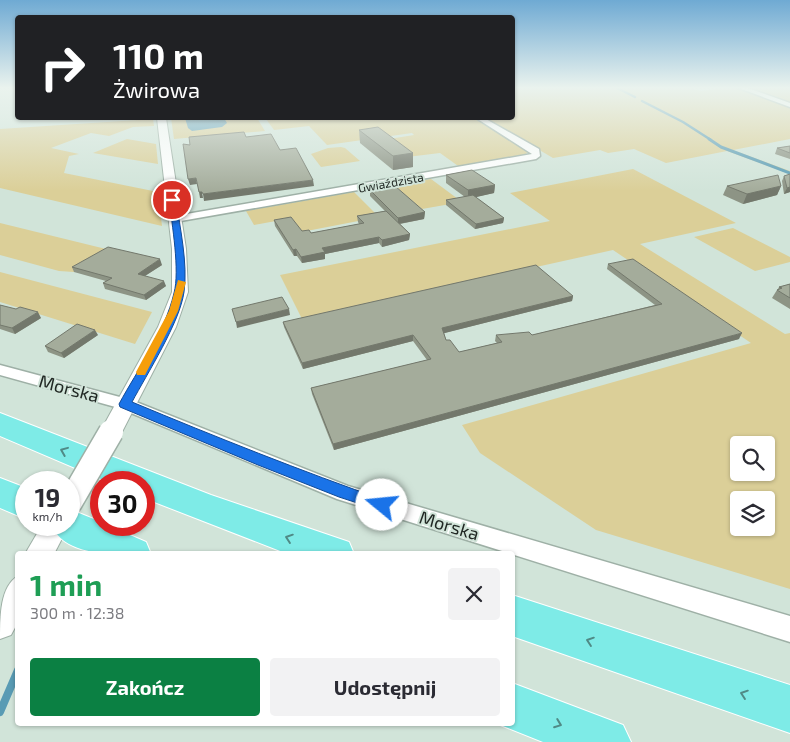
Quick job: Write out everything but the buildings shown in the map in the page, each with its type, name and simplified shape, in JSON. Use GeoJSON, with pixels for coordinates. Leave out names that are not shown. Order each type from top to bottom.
{"type":"FeatureCollection","features":[{"type":"Feature","properties":{"kind":"highway"},"geometry":{"type":"LineString","coordinates":[[0,424],[113,471]]}},
{"type":"Feature","properties":{"kind":"highway"},"geometry":{"type":"LineString","coordinates":[[155,488],[327,551]]}},
{"type":"Feature","properties":{"kind":"highway"},"geometry":{"type":"LineString","coordinates":[[0,492],[15,499]]}},
{"type":"Feature","properties":{"kind":"highway"},"geometry":{"type":"LineString","coordinates":[[80,530],[125,551]]}},
{"type":"Feature","properties":{"kind":"highway"},"geometry":{"type":"LineString","coordinates":[[515,616],[790,709]]}},
{"type":"Feature","properties":{"kind":"highway"},"geometry":{"type":"LineString","coordinates":[[515,707],[606,742]]}},
{"type":"Feature","properties":{"kind":"street"},"geometry":{"type":"LineString","coordinates":[[80,485],[111,432],[166,326],[178,298],[181,281],[161,122]]}},
{"type":"Feature","properties":{"kind":"street","name":"Gwiaździsta"},"geometry":{"type":"LineString","coordinates":[[175,220],[514,162],[536,156],[536,151],[485,122]]}},
{"type":"Feature","properties":{"kind":"street","name":"Morska"},"geometry":{"type":"LineString","coordinates":[[0,370],[125,404],[344,493],[790,629]]}},
{"type":"Feature","properties":{"kind":"street"},"geometry":{"type":"LineString","coordinates":[[41,551],[50,536]]}},
{"type":"Feature","properties":{"kind":"street"},"geometry":{"type":"LineString","coordinates":[[0,624],[15,596]]}},
{"type":"Feature","properties":{"kind":"shaded area"},"geometry":{"type":"Polygon","coordinates":[[[113,122],[153,122],[154,126],[133,127],[109,136],[91,133],[51,148],[79,154],[69,156],[64,173],[158,192],[162,226],[0,188],[0,129],[113,122]]]}},
{"type":"Feature","properties":{"kind":"shaded area"},"geometry":{"type":"Polygon","coordinates":[[[172,122],[259,122],[265,131],[174,139],[172,122]]]}},
{"type":"Feature","properties":{"kind":"shaded area"},"geometry":{"type":"Polygon","coordinates":[[[268,122],[479,122],[528,151],[524,157],[461,168],[440,153],[407,157],[389,139],[414,135],[412,133],[327,145],[309,126],[274,130],[268,122]]]}},
{"type":"Feature","properties":{"kind":"shaded area"},"geometry":{"type":"Polygon","coordinates":[[[491,122],[790,122],[790,139],[733,150],[790,171],[790,174],[727,151],[666,163],[634,149],[608,153],[600,150],[553,158],[491,122]]]}},
{"type":"Feature","properties":{"kind":"shaded area"},"geometry":{"type":"Polygon","coordinates":[[[127,139],[156,144],[158,164],[93,153],[127,139]]]}},
{"type":"Feature","properties":{"kind":"shaded area"},"geometry":{"type":"Polygon","coordinates":[[[328,148],[345,148],[360,161],[321,167],[311,154],[328,148]]]}},
{"type":"Feature","properties":{"kind":"shaded area"},"geometry":{"type":"Polygon","coordinates":[[[633,169],[736,223],[640,244],[785,334],[790,333],[790,589],[596,530],[480,453],[462,425],[751,343],[613,250],[302,319],[280,275],[550,221],[510,193],[633,169]]]}},
{"type":"Feature","properties":{"kind":"shaded area"},"geometry":{"type":"Polygon","coordinates":[[[431,179],[462,202],[422,209],[394,185],[431,179]]]}},
{"type":"Feature","properties":{"kind":"shaded area"},"geometry":{"type":"Polygon","coordinates":[[[354,192],[379,217],[286,235],[276,221],[254,225],[246,211],[354,192]]]}},
{"type":"Feature","properties":{"kind":"shaded area"},"geometry":{"type":"Polygon","coordinates":[[[0,223],[110,250],[74,272],[59,271],[0,255],[0,223]]]}},
{"type":"Feature","properties":{"kind":"shaded area"},"geometry":{"type":"Polygon","coordinates":[[[733,228],[790,257],[790,262],[755,271],[694,237],[733,228]]]}},
{"type":"Feature","properties":{"kind":"shaded area"},"geometry":{"type":"Polygon","coordinates":[[[0,272],[152,312],[135,344],[0,302],[0,272]]]}},
{"type":"Feature","properties":{"kind":"water"},"geometry":{"type":"Polygon","coordinates":[[[186,122],[227,123],[222,127],[192,131],[188,128],[186,122]]]}},
{"type":"Feature","properties":{"kind":"waterway"},"geometry":{"type":"LineString","coordinates":[[682,122],[711,140]]}},
{"type":"Feature","properties":{"kind":"waterway"},"geometry":{"type":"LineString","coordinates":[[709,139],[721,147],[790,173]]}},
{"type":"Feature","properties":{"kind":"waterway"},"geometry":{"type":"LineString","coordinates":[[0,712],[15,677]]}},
{"type":"Feature","properties":{"kind":"slow traffic"},"geometry":{"type":"LineString","coordinates":[[141,372],[174,311],[181,282]]}},
{"type":"Feature","properties":{"kind":"route"},"geometry":{"type":"LineString","coordinates":[[172,200],[179,249],[180,292],[175,308],[125,404],[263,462],[344,493],[382,505]]}}]}
